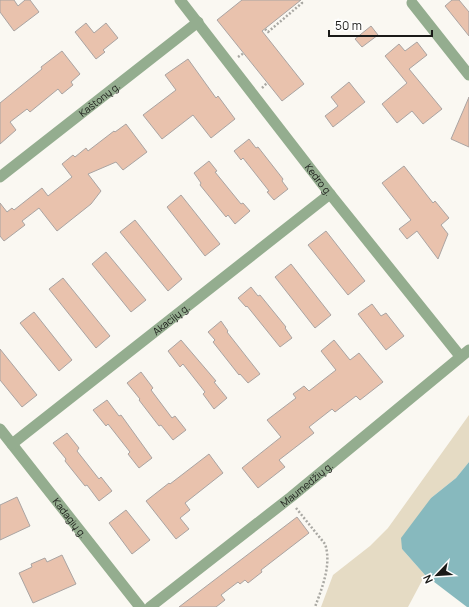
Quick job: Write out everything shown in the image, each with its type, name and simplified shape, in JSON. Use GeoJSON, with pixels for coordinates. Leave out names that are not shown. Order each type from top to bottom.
{"type":"FeatureCollection","features":[{"type":"Feature","properties":{"kind":"street","name":"Kedro g."},"geometry":{"type":"LineString","coordinates":[[180,0],[330,194],[465,353]]}},
{"type":"Feature","properties":{"kind":"street"},"geometry":{"type":"LineString","coordinates":[[412,3],[469,75]]}},
{"type":"Feature","properties":{"kind":"street","name":"Kaštonų g."},"geometry":{"type":"LineString","coordinates":[[0,177],[198,22]]}},
{"type":"Feature","properties":{"kind":"street","name":"Akacijų g."},"geometry":{"type":"LineString","coordinates":[[12,444],[330,194]]}},
{"type":"Feature","properties":{"kind":"street","name":"Maumedžių g."},"geometry":{"type":"LineString","coordinates":[[150,607],[291,497],[465,353]]}},
{"type":"Feature","properties":{"kind":"street","name":"Kadagių g."},"geometry":{"type":"LineString","coordinates":[[0,429],[140,607]]}},
{"type":"Feature","properties":{"kind":"path"},"geometry":{"type":"LineString","coordinates":[[265,29],[268,32],[283,17],[302,3],[300,0]]}},
{"type":"Feature","properties":{"kind":"path"},"geometry":{"type":"LineString","coordinates":[[291,497],[298,512],[325,544],[327,550],[328,561],[315,607]]}},
{"type":"Feature","properties":{"kind":"shaded area"},"geometry":{"type":"Polygon","coordinates":[[[469,415],[469,462],[456,478],[431,498],[402,549],[425,575],[408,607],[321,607],[333,575],[370,546],[388,528],[469,415]]]}},
{"type":"Feature","properties":{"kind":"water"},"geometry":{"type":"Polygon","coordinates":[[[469,462],[469,607],[467,607],[425,575],[402,549],[401,538],[431,498],[456,478],[469,462]]]}},
{"type":"Feature","properties":{"kind":"building"},"geometry":{"type":"Polygon","coordinates":[[[0,0],[14,0],[18,6],[25,0],[30,0],[39,12],[14,31],[0,12],[0,0]]]}},
{"type":"Feature","properties":{"kind":"building"},"geometry":{"type":"Polygon","coordinates":[[[242,0],[301,0],[262,31],[304,84],[282,101],[217,20],[242,0]]]}},
{"type":"Feature","properties":{"kind":"building"},"geometry":{"type":"Polygon","coordinates":[[[452,0],[459,0],[469,12],[469,36],[445,6],[452,0]]]}},
{"type":"Feature","properties":{"kind":"building"},"geometry":{"type":"Polygon","coordinates":[[[86,23],[94,33],[106,23],[118,38],[103,50],[105,52],[96,59],[75,32],[86,23]]]}},
{"type":"Feature","properties":{"kind":"building"},"geometry":{"type":"Polygon","coordinates":[[[371,26],[378,35],[362,47],[355,39],[371,26]]]}},
{"type":"Feature","properties":{"kind":"building"},"geometry":{"type":"Polygon","coordinates":[[[417,42],[427,55],[409,69],[442,109],[423,124],[412,111],[397,123],[382,104],[407,83],[385,56],[399,44],[405,51],[417,42]]]}},
{"type":"Feature","properties":{"kind":"building"},"geometry":{"type":"Polygon","coordinates":[[[62,51],[80,74],[71,82],[73,85],[62,94],[58,89],[30,112],[27,109],[10,122],[16,130],[0,144],[0,103],[42,69],[41,67],[62,51]]]}},
{"type":"Feature","properties":{"kind":"building"},"geometry":{"type":"Polygon","coordinates":[[[188,59],[216,98],[218,96],[235,119],[211,138],[193,115],[162,139],[143,115],[176,90],[165,75],[188,59]]]}},
{"type":"Feature","properties":{"kind":"building"},"geometry":{"type":"Polygon","coordinates":[[[349,82],[365,102],[333,127],[325,116],[338,106],[331,97],[349,82]]]}},
{"type":"Feature","properties":{"kind":"building"},"geometry":{"type":"Polygon","coordinates":[[[469,97],[469,147],[451,139],[469,97]]]}},
{"type":"Feature","properties":{"kind":"building"},"geometry":{"type":"Polygon","coordinates":[[[126,124],[147,152],[123,170],[116,162],[88,174],[101,191],[91,204],[57,231],[39,208],[22,221],[25,225],[4,241],[0,236],[0,203],[7,212],[12,208],[14,210],[42,188],[48,196],[72,177],[62,164],[73,155],[75,157],[86,148],[88,151],[114,131],[115,132],[126,124]]]}},
{"type":"Feature","properties":{"kind":"building"},"geometry":{"type":"Polygon","coordinates":[[[249,139],[256,148],[258,147],[283,179],[282,181],[288,189],[274,200],[267,192],[269,191],[243,158],[241,160],[234,151],[249,139]]]}},
{"type":"Feature","properties":{"kind":"building"},"geometry":{"type":"Polygon","coordinates":[[[209,161],[217,171],[215,172],[241,204],[243,203],[250,211],[235,224],[228,215],[226,217],[200,185],[201,183],[194,173],[209,161]]]}},
{"type":"Feature","properties":{"kind":"building"},"geometry":{"type":"Polygon","coordinates":[[[404,166],[433,203],[435,201],[449,218],[441,225],[448,234],[438,259],[417,231],[407,239],[399,229],[411,220],[382,183],[404,166]]]}},
{"type":"Feature","properties":{"kind":"building"},"geometry":{"type":"Polygon","coordinates":[[[181,195],[220,244],[205,256],[167,207],[181,195]]]}},
{"type":"Feature","properties":{"kind":"building"},"geometry":{"type":"Polygon","coordinates":[[[135,220],[182,279],[168,291],[120,232],[135,220]]]}},
{"type":"Feature","properties":{"kind":"building"},"geometry":{"type":"Polygon","coordinates":[[[326,231],[365,281],[348,295],[308,245],[326,231]]]}},
{"type":"Feature","properties":{"kind":"building"},"geometry":{"type":"Polygon","coordinates":[[[106,252],[146,300],[131,312],[92,264],[106,252]]]}},
{"type":"Feature","properties":{"kind":"building"},"geometry":{"type":"Polygon","coordinates":[[[291,264],[331,315],[315,328],[275,277],[291,264]]]}},
{"type":"Feature","properties":{"kind":"building"},"geometry":{"type":"Polygon","coordinates":[[[63,278],[110,336],[96,348],[49,289],[63,278]]]}},
{"type":"Feature","properties":{"kind":"building"},"geometry":{"type":"Polygon","coordinates":[[[251,287],[258,296],[260,295],[286,327],[285,328],[292,338],[280,347],[247,306],[246,307],[238,298],[251,287]]]}},
{"type":"Feature","properties":{"kind":"building"},"geometry":{"type":"Polygon","coordinates":[[[372,304],[381,316],[386,313],[404,336],[386,350],[358,314],[372,304]]]}},
{"type":"Feature","properties":{"kind":"building"},"geometry":{"type":"Polygon","coordinates":[[[34,312],[72,360],[59,371],[20,323],[34,312]]]}},
{"type":"Feature","properties":{"kind":"building"},"geometry":{"type":"Polygon","coordinates":[[[221,321],[228,331],[227,332],[260,374],[248,383],[240,374],[239,375],[213,342],[215,340],[208,332],[221,321]]]}},
{"type":"Feature","properties":{"kind":"building"},"geometry":{"type":"Polygon","coordinates":[[[181,340],[216,381],[214,382],[227,398],[214,409],[203,394],[205,392],[183,364],[180,367],[168,351],[181,340]]]}},
{"type":"Feature","properties":{"kind":"building"},"geometry":{"type":"Polygon","coordinates":[[[334,340],[350,360],[359,353],[383,382],[360,400],[356,396],[335,412],[332,409],[309,427],[314,433],[279,460],[285,467],[258,488],[242,468],[281,437],[267,420],[296,398],[293,394],[304,386],[309,391],[336,370],[321,351],[334,340]]]}},
{"type":"Feature","properties":{"kind":"building"},"geometry":{"type":"Polygon","coordinates":[[[0,349],[37,395],[22,407],[0,380],[0,349]]]}},
{"type":"Feature","properties":{"kind":"building"},"geometry":{"type":"Polygon","coordinates":[[[141,372],[153,388],[151,390],[172,418],[175,416],[186,430],[173,440],[161,425],[159,426],[127,383],[141,372]]]}},
{"type":"Feature","properties":{"kind":"building"},"geometry":{"type":"Polygon","coordinates":[[[107,400],[119,416],[121,415],[152,458],[139,468],[128,454],[130,452],[108,424],[106,426],[93,410],[107,400]]]}},
{"type":"Feature","properties":{"kind":"building"},"geometry":{"type":"Polygon","coordinates":[[[67,433],[79,448],[77,451],[99,479],[101,477],[112,491],[99,501],[87,485],[85,486],[65,461],[66,459],[53,443],[67,433]]]}},
{"type":"Feature","properties":{"kind":"building"},"geometry":{"type":"Polygon","coordinates":[[[209,454],[223,473],[185,503],[190,510],[180,518],[189,529],[176,539],[146,501],[209,454]]]}},
{"type":"Feature","properties":{"kind":"building"},"geometry":{"type":"Polygon","coordinates":[[[17,497],[30,526],[0,540],[0,505],[17,497]]]}},
{"type":"Feature","properties":{"kind":"building"},"geometry":{"type":"Polygon","coordinates":[[[126,510],[150,540],[132,554],[109,523],[126,510]]]}},
{"type":"Feature","properties":{"kind":"building"},"geometry":{"type":"Polygon","coordinates":[[[297,517],[309,533],[261,570],[262,572],[248,583],[245,580],[240,584],[238,582],[221,595],[225,600],[216,607],[179,607],[297,517]]]}},
{"type":"Feature","properties":{"kind":"building"},"geometry":{"type":"Polygon","coordinates":[[[62,555],[76,584],[33,603],[19,573],[32,567],[31,564],[45,558],[47,562],[62,555]]]}}]}
